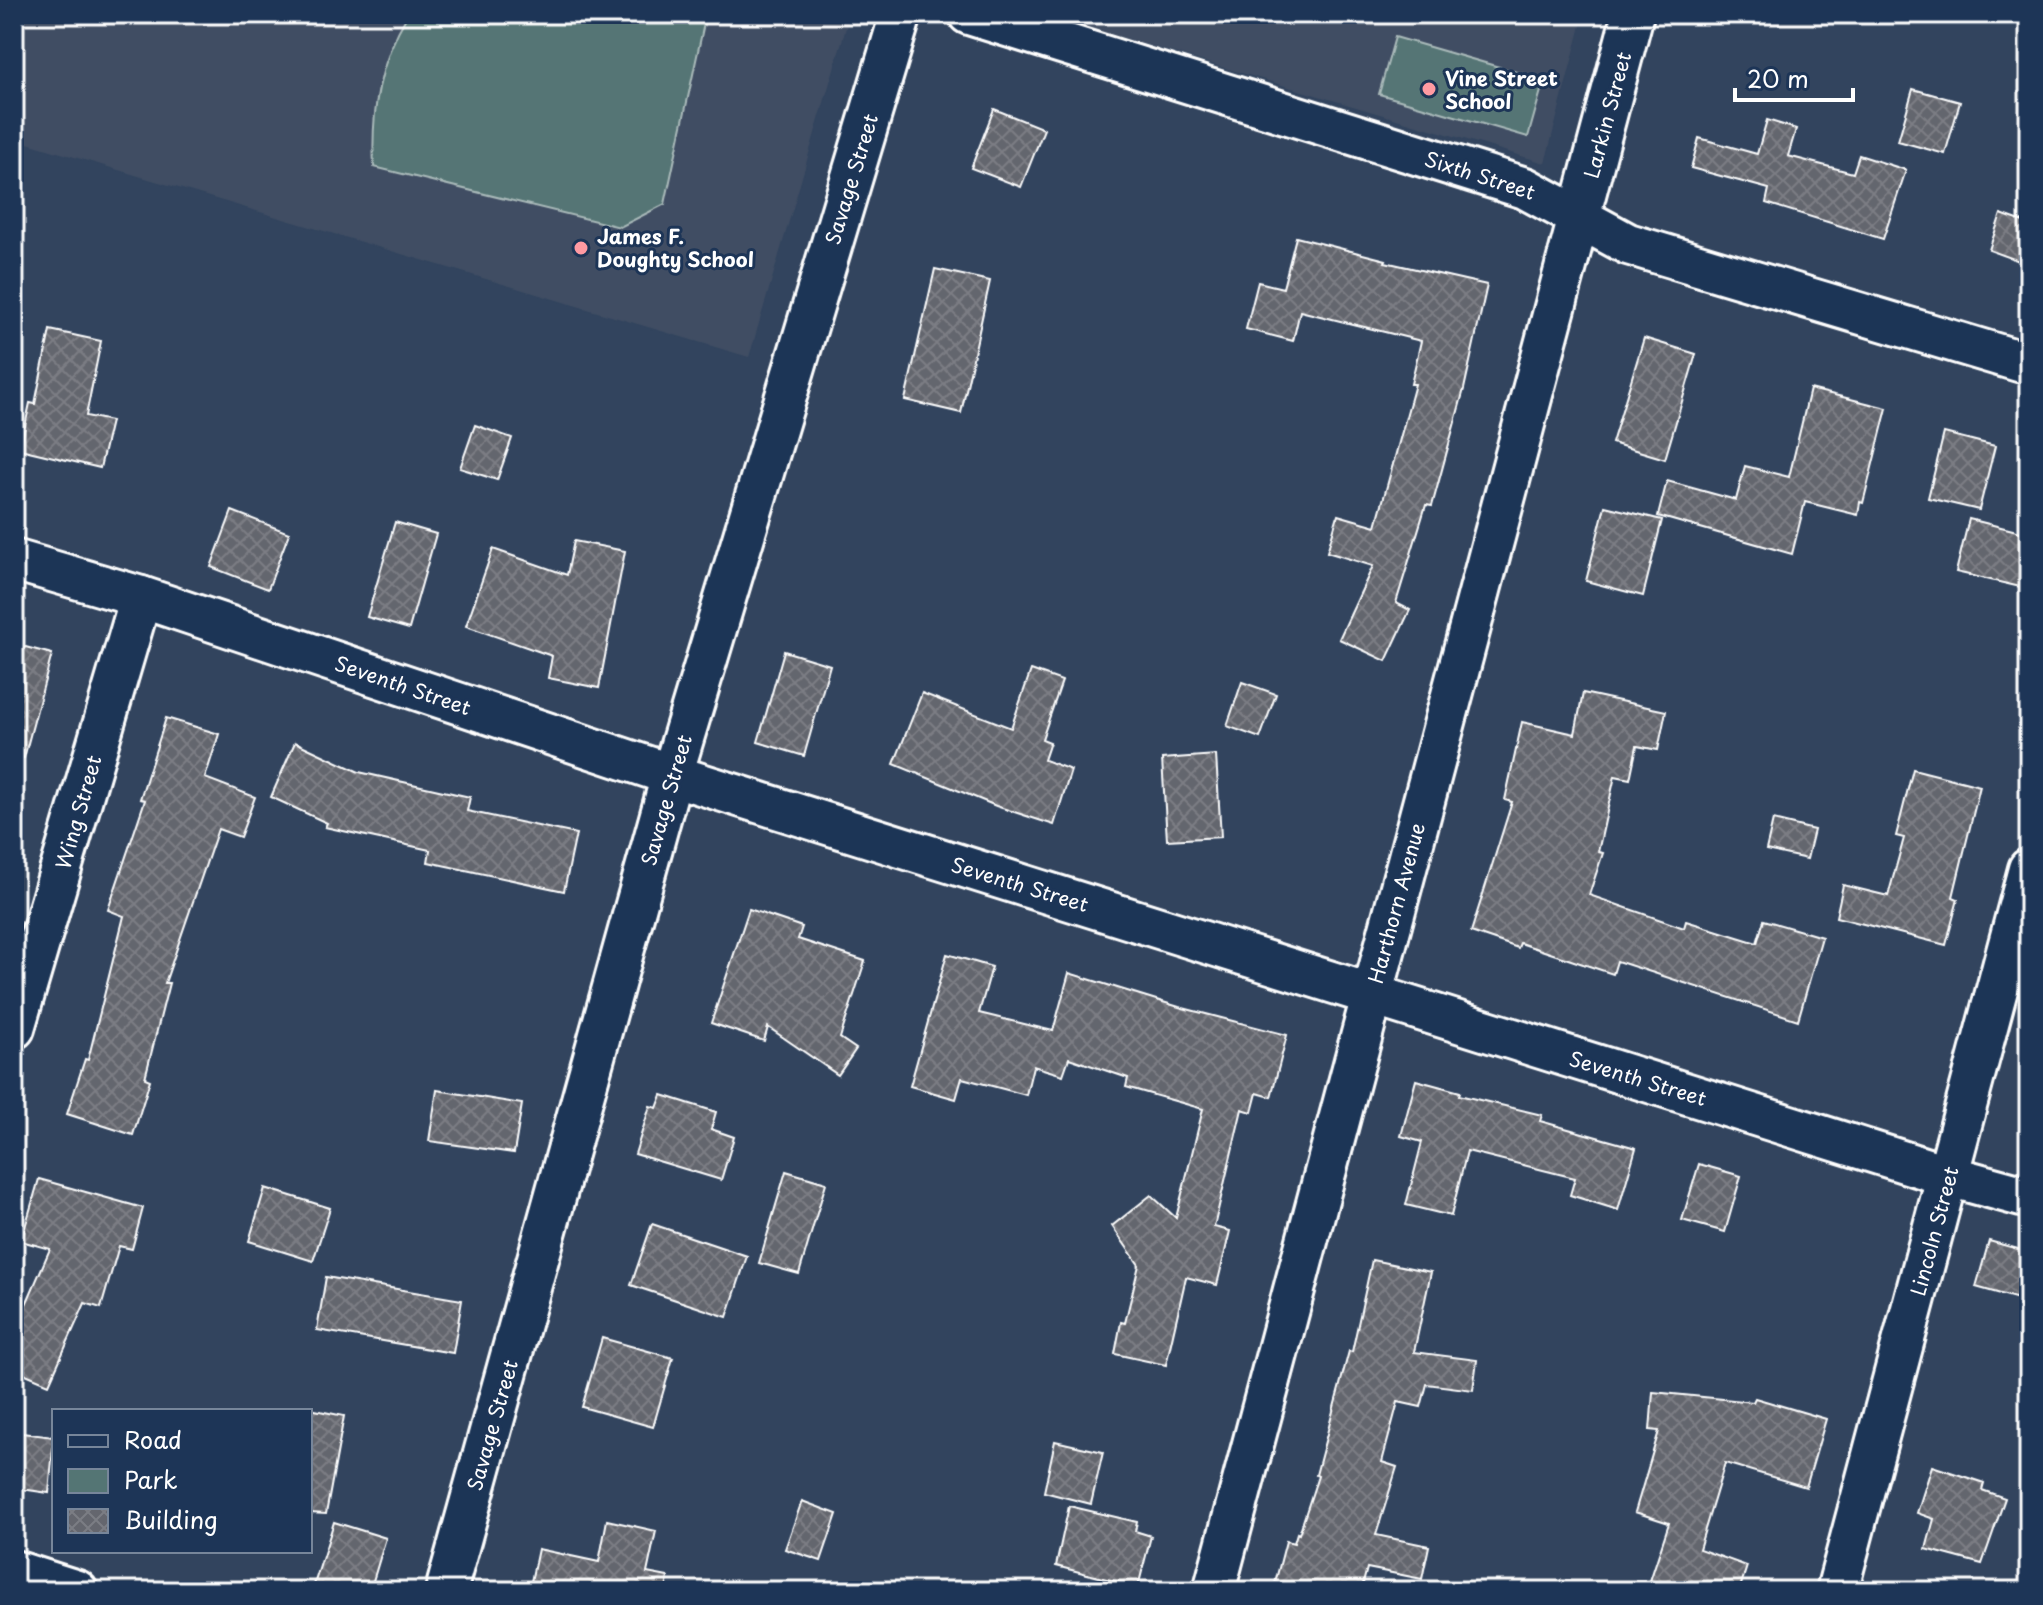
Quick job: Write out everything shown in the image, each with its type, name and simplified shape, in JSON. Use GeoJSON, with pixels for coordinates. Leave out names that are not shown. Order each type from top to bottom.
{"type":"FeatureCollection","features":[{"type":"Feature","properties":{"kind":"street","name":"Savage Street"},"geometry":{"type":"LineString","coordinates":[[446,1591],[672,775],[901,14]]}},
{"type":"Feature","properties":{"kind":"street","name":"Sixth Street"},"geometry":{"type":"LineString","coordinates":[[969,14],[1525,188],[1628,244],[2029,364]]}},
{"type":"Feature","properties":{"kind":"street","name":"Larkin Street"},"geometry":{"type":"LineString","coordinates":[[1580,216],[1633,14]]}},
{"type":"Feature","properties":{"kind":"street","name":"Harthorn Avenue"},"geometry":{"type":"LineString","coordinates":[[1214,1591],[1580,216]]}},
{"type":"Feature","properties":{"kind":"street","name":"Seventh Street"},"geometry":{"type":"LineString","coordinates":[[14,560],[141,597],[672,775],[1949,1176],[2029,1198]]}},
{"type":"Feature","properties":{"kind":"street","name":"Wing Street"},"geometry":{"type":"LineString","coordinates":[[14,1028],[141,597]]}},
{"type":"Feature","properties":{"kind":"street","name":"Lincoln Street"},"geometry":{"type":"LineString","coordinates":[[1837,1591],[2029,869]]}},
{"type":"Feature","properties":{"kind":"street"},"geometry":{"type":"LineString","coordinates":[[14,1571],[77,1591]]}},
{"type":"Feature","properties":{"kind":"shaded area","name":"James F. Doughty School"},"geometry":{"type":"Polygon","coordinates":[[[14,14],[850,14],[749,357],[14,139],[14,14]]]}},
{"type":"Feature","properties":{"kind":"shaded area","name":"Vine Street School"},"geometry":{"type":"Polygon","coordinates":[[[1043,14],[1584,14],[1545,163],[1043,14]]]}},
{"type":"Feature","properties":{"kind":"green space"},"geometry":{"type":"Polygon","coordinates":[[[408,14],[706,14],[665,204],[620,227],[374,167],[374,126],[379,88],[390,50],[408,14]]]}},
{"type":"Feature","properties":{"kind":"green space"},"geometry":{"type":"Polygon","coordinates":[[[1395,37],[1544,80],[1528,137],[1379,94],[1395,37]]]}},
{"type":"Feature","properties":{"kind":"building"},"geometry":{"type":"Polygon","coordinates":[[[1913,89],[1960,102],[1945,154],[1898,141],[1913,89]]]}},
{"type":"Feature","properties":{"kind":"building"},"geometry":{"type":"Polygon","coordinates":[[[994,109],[1044,129],[1021,187],[971,168],[994,109]]]}},
{"type":"Feature","properties":{"kind":"building"},"geometry":{"type":"Polygon","coordinates":[[[1767,120],[1796,129],[1788,156],[1853,173],[1859,155],[1906,170],[1883,239],[1766,203],[1769,189],[1691,168],[1699,138],[1757,154],[1767,120]]]}},
{"type":"Feature","properties":{"kind":"building"},"geometry":{"type":"Polygon","coordinates":[[[2001,214],[2029,224],[2029,241],[2022,262],[1989,250],[2001,214]]]}},
{"type":"Feature","properties":{"kind":"building"},"geometry":{"type":"Polygon","coordinates":[[[1296,237],[1385,262],[1487,285],[1464,389],[1432,506],[1426,505],[1396,603],[1410,610],[1386,661],[1339,639],[1373,566],[1327,552],[1338,515],[1376,526],[1415,384],[1411,384],[1421,341],[1300,311],[1293,341],[1246,329],[1258,282],[1283,288],[1296,237]]]}},
{"type":"Feature","properties":{"kind":"building"},"geometry":{"type":"Polygon","coordinates":[[[935,269],[990,281],[961,413],[905,400],[935,269]]]}},
{"type":"Feature","properties":{"kind":"building"},"geometry":{"type":"Polygon","coordinates":[[[50,330],[101,341],[86,416],[111,421],[100,468],[20,449],[30,403],[35,404],[50,330]]]}},
{"type":"Feature","properties":{"kind":"building"},"geometry":{"type":"Polygon","coordinates":[[[1644,338],[1696,354],[1665,459],[1612,443],[1644,338]]]}},
{"type":"Feature","properties":{"kind":"building"},"geometry":{"type":"Polygon","coordinates":[[[1810,389],[1887,408],[1858,515],[1805,502],[1792,554],[1658,516],[1667,481],[1736,500],[1745,466],[1789,477],[1810,389]]]}},
{"type":"Feature","properties":{"kind":"building"},"geometry":{"type":"Polygon","coordinates":[[[475,425],[512,438],[497,480],[460,468],[475,425]]]}},
{"type":"Feature","properties":{"kind":"building"},"geometry":{"type":"Polygon","coordinates":[[[1944,433],[1995,446],[1979,510],[1928,498],[1944,433]]]}},
{"type":"Feature","properties":{"kind":"building"},"geometry":{"type":"Polygon","coordinates":[[[1605,506],[1662,520],[1643,596],[1586,581],[1605,506]]]}},
{"type":"Feature","properties":{"kind":"building"},"geometry":{"type":"Polygon","coordinates":[[[232,511],[289,533],[268,589],[211,567],[232,511]]]}},
{"type":"Feature","properties":{"kind":"building"},"geometry":{"type":"Polygon","coordinates":[[[1969,519],[2029,534],[2029,589],[1956,572],[1969,519]]]}},
{"type":"Feature","properties":{"kind":"building"},"geometry":{"type":"Polygon","coordinates":[[[395,522],[436,534],[409,629],[367,617],[395,522]]]}},
{"type":"Feature","properties":{"kind":"building"},"geometry":{"type":"Polygon","coordinates":[[[574,541],[625,551],[599,688],[548,678],[552,656],[466,626],[493,549],[567,575],[574,541]]]}},
{"type":"Feature","properties":{"kind":"building"},"geometry":{"type":"Polygon","coordinates":[[[14,644],[52,654],[24,758],[14,757],[14,644]]]}},
{"type":"Feature","properties":{"kind":"building"},"geometry":{"type":"Polygon","coordinates":[[[784,651],[830,665],[804,756],[758,742],[784,651]]]}},
{"type":"Feature","properties":{"kind":"building"},"geometry":{"type":"Polygon","coordinates":[[[1031,670],[1062,681],[1042,739],[1050,742],[1044,760],[1071,770],[1054,825],[996,806],[894,764],[922,693],[1011,728],[1031,670]]]}},
{"type":"Feature","properties":{"kind":"building"},"geometry":{"type":"Polygon","coordinates":[[[1242,682],[1276,694],[1260,738],[1227,726],[1242,682]]]}},
{"type":"Feature","properties":{"kind":"building"},"geometry":{"type":"Polygon","coordinates":[[[1583,693],[1666,711],[1658,750],[1637,746],[1630,779],[1615,776],[1598,852],[1603,853],[1589,895],[1684,928],[1686,921],[1757,943],[1764,920],[1822,937],[1798,1020],[1617,961],[1613,974],[1520,943],[1518,948],[1471,932],[1512,802],[1505,800],[1522,722],[1575,734],[1583,693]]]}},
{"type":"Feature","properties":{"kind":"building"},"geometry":{"type":"Polygon","coordinates":[[[166,718],[219,734],[205,778],[255,797],[240,837],[218,829],[165,983],[169,983],[145,1078],[150,1080],[133,1135],[67,1114],[85,1059],[88,1060],[124,916],[108,910],[145,800],[140,799],[166,718]]]}},
{"type":"Feature","properties":{"kind":"building"},"geometry":{"type":"Polygon","coordinates":[[[295,742],[359,772],[470,797],[467,811],[576,834],[564,891],[428,862],[430,850],[325,827],[327,823],[271,797],[295,742]]]}},
{"type":"Feature","properties":{"kind":"building"},"geometry":{"type":"Polygon","coordinates":[[[1216,755],[1221,837],[1167,840],[1162,759],[1216,755]]]}},
{"type":"Feature","properties":{"kind":"building"},"geometry":{"type":"Polygon","coordinates":[[[1913,769],[1980,786],[1953,897],[1958,899],[1946,945],[1836,917],[1843,885],[1888,896],[1904,838],[1896,836],[1913,769]]]}},
{"type":"Feature","properties":{"kind":"building"},"geometry":{"type":"Polygon","coordinates":[[[1773,820],[1814,830],[1807,859],[1766,850],[1773,820]]]}},
{"type":"Feature","properties":{"kind":"building"},"geometry":{"type":"Polygon","coordinates":[[[749,909],[802,927],[798,939],[865,961],[840,1038],[856,1049],[838,1075],[768,1027],[764,1041],[711,1023],[749,909]]]}},
{"type":"Feature","properties":{"kind":"building"},"geometry":{"type":"Polygon","coordinates":[[[947,954],[992,967],[979,1013],[1053,1031],[1069,973],[1179,1007],[1287,1035],[1271,1097],[1257,1093],[1252,1112],[1242,1109],[1214,1227],[1230,1231],[1217,1285],[1186,1277],[1166,1365],[1115,1354],[1121,1322],[1125,1323],[1139,1265],[1112,1226],[1151,1195],[1176,1218],[1203,1109],[1126,1087],[1128,1078],[1069,1058],[1063,1075],[1033,1066],[1026,1095],[962,1078],[956,1099],[910,1086],[947,954]]]}},
{"type":"Feature","properties":{"kind":"building"},"geometry":{"type":"Polygon","coordinates":[[[1416,1080],[1460,1092],[1459,1095],[1542,1115],[1540,1121],[1636,1148],[1618,1210],[1570,1195],[1575,1178],[1467,1151],[1451,1216],[1406,1205],[1422,1142],[1401,1136],[1416,1080]]]}},
{"type":"Feature","properties":{"kind":"building"},"geometry":{"type":"Polygon","coordinates":[[[437,1090],[522,1104],[514,1153],[429,1141],[437,1090]]]}},
{"type":"Feature","properties":{"kind":"building"},"geometry":{"type":"Polygon","coordinates":[[[662,1095],[716,1112],[711,1129],[734,1137],[721,1180],[635,1154],[650,1106],[657,1108],[662,1095]]]}},
{"type":"Feature","properties":{"kind":"building"},"geometry":{"type":"Polygon","coordinates":[[[1699,1164],[1741,1176],[1725,1232],[1682,1220],[1699,1164]]]}},
{"type":"Feature","properties":{"kind":"building"},"geometry":{"type":"Polygon","coordinates":[[[786,1171],[826,1183],[799,1274],[759,1263],[786,1171]]]}},
{"type":"Feature","properties":{"kind":"building"},"geometry":{"type":"Polygon","coordinates":[[[39,1179],[143,1208],[132,1249],[119,1246],[101,1308],[85,1303],[49,1384],[14,1369],[14,1332],[50,1249],[21,1241],[39,1179]]]}},
{"type":"Feature","properties":{"kind":"building"},"geometry":{"type":"Polygon","coordinates":[[[265,1188],[330,1208],[313,1261],[249,1241],[265,1188]]]}},
{"type":"Feature","properties":{"kind":"building"},"geometry":{"type":"Polygon","coordinates":[[[652,1224],[747,1256],[727,1317],[631,1285],[652,1224]]]}},
{"type":"Feature","properties":{"kind":"building"},"geometry":{"type":"Polygon","coordinates":[[[1989,1241],[2029,1252],[2029,1302],[1976,1287],[1989,1241]]]}},
{"type":"Feature","properties":{"kind":"building"},"geometry":{"type":"Polygon","coordinates":[[[1372,1260],[1431,1272],[1414,1352],[1477,1360],[1473,1390],[1427,1384],[1421,1407],[1398,1402],[1382,1462],[1397,1467],[1376,1535],[1429,1546],[1422,1579],[1367,1568],[1361,1591],[1273,1591],[1286,1541],[1294,1543],[1299,1534],[1318,1476],[1349,1351],[1352,1352],[1372,1260]]]}},
{"type":"Feature","properties":{"kind":"building"},"geometry":{"type":"Polygon","coordinates":[[[326,1277],[462,1300],[453,1353],[317,1330],[326,1277]]]}},
{"type":"Feature","properties":{"kind":"building"},"geometry":{"type":"Polygon","coordinates":[[[602,1338],[673,1358],[653,1427],[582,1407],[602,1338]]]}},
{"type":"Feature","properties":{"kind":"building"},"geometry":{"type":"Polygon","coordinates":[[[1653,1392],[1753,1402],[1755,1398],[1826,1419],[1806,1487],[1725,1463],[1699,1549],[1747,1566],[1739,1591],[1678,1591],[1650,1581],[1669,1523],[1635,1512],[1659,1431],[1650,1430],[1653,1392]]]}},
{"type":"Feature","properties":{"kind":"building"},"geometry":{"type":"Polygon","coordinates":[[[312,1409],[344,1416],[326,1514],[312,1513],[312,1409]]]}},
{"type":"Feature","properties":{"kind":"building"},"geometry":{"type":"Polygon","coordinates":[[[14,1432],[52,1437],[49,1493],[14,1488],[14,1432]]]}},
{"type":"Feature","properties":{"kind":"building"},"geometry":{"type":"Polygon","coordinates":[[[1055,1441],[1103,1452],[1091,1504],[1044,1492],[1055,1441]]]}},
{"type":"Feature","properties":{"kind":"building"},"geometry":{"type":"Polygon","coordinates":[[[1932,1466],[1984,1483],[1982,1490],[2005,1498],[1982,1564],[1926,1549],[1934,1519],[1917,1513],[1932,1466]]]}},
{"type":"Feature","properties":{"kind":"building"},"geometry":{"type":"Polygon","coordinates":[[[802,1501],[837,1514],[821,1561],[785,1549],[802,1501]]]}},
{"type":"Feature","properties":{"kind":"building"},"geometry":{"type":"Polygon","coordinates":[[[1069,1506],[1137,1522],[1135,1531],[1151,1536],[1138,1587],[1056,1566],[1069,1506]]]}},
{"type":"Feature","properties":{"kind":"building"},"geometry":{"type":"Polygon","coordinates":[[[607,1520],[656,1531],[647,1573],[668,1577],[666,1591],[529,1591],[538,1549],[599,1562],[607,1520]]]}},
{"type":"Feature","properties":{"kind":"building"},"geometry":{"type":"Polygon","coordinates":[[[334,1522],[386,1538],[370,1591],[312,1591],[334,1522]]]}},
{"type":"Feature","properties":{"kind":"place","name":"Vine Street School"},"geometry":{"type":"Point","coordinates":[1429,89]}},
{"type":"Feature","properties":{"kind":"place","name":"James F. Doughty School"},"geometry":{"type":"Point","coordinates":[581,248]}}]}
